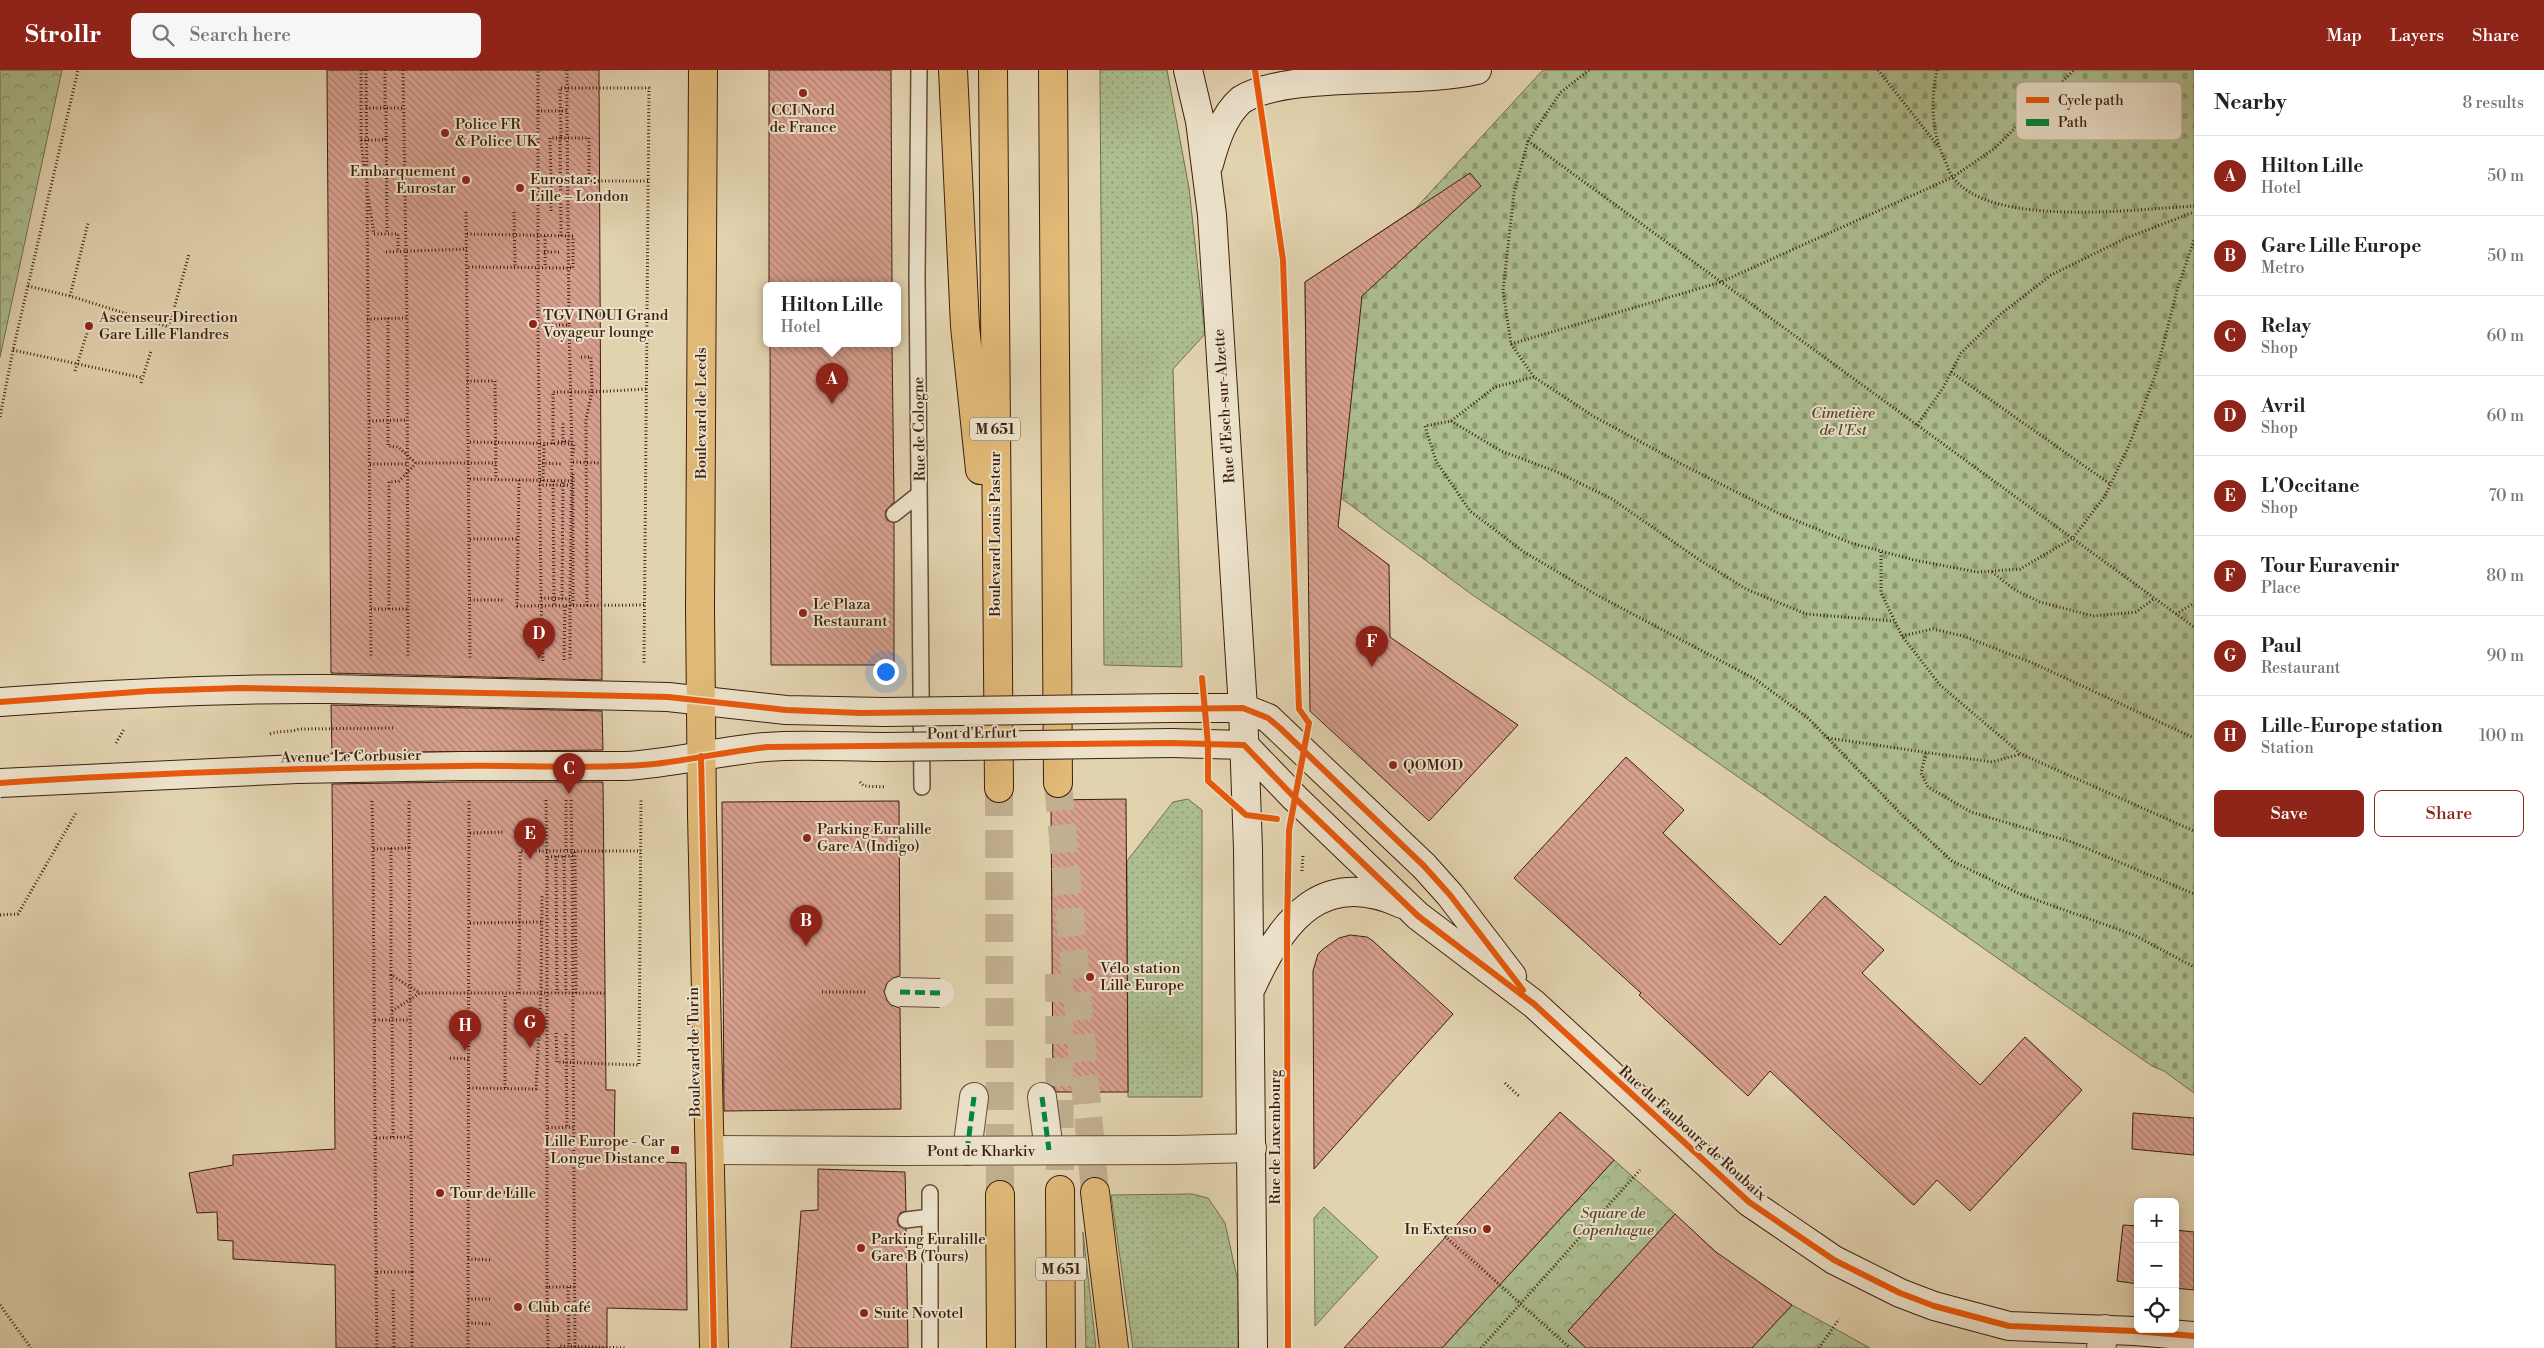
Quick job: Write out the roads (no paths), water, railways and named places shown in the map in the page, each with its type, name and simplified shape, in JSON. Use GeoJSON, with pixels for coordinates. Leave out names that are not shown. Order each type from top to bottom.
{"type":"FeatureCollection","features":[{"type":"Feature","properties":{"kind":"main road","name":"Boulevard de Leeds"},"geometry":{"type":"LineString","coordinates":[[701,756],[703,70]]}},
{"type":"Feature","properties":{"kind":"main road"},"geometry":{"type":"LineString","coordinates":[[953,70],[965,326],[996,634]]}},
{"type":"Feature","properties":{"kind":"main road","name":"Boulevard Louis Pasteur"},"geometry":{"type":"LineString","coordinates":[[993,70],[998,788]]}},
{"type":"Feature","properties":{"kind":"main road"},"geometry":{"type":"LineString","coordinates":[[1054,79],[1058,783]]}},
{"type":"Feature","properties":{"kind":"main road","name":"Boulevard de Turin"},"geometry":{"type":"LineString","coordinates":[[701,756],[714,1348]]}},
{"type":"Feature","properties":{"kind":"main road","name":"M 651"},"geometry":{"type":"LineString","coordinates":[[1060,1190],[1061,1348]]}},
{"type":"Feature","properties":{"kind":"main road"},"geometry":{"type":"LineString","coordinates":[[1095,1192],[1114,1348]]}},
{"type":"Feature","properties":{"kind":"main road"},"geometry":{"type":"LineString","coordinates":[[1000,1195],[1001,1348]]}},
{"type":"Feature","properties":{"kind":"street","name":"Rue d'Esch-sur-Alzette"},"geometry":{"type":"LineString","coordinates":[[1188,70],[1208,168],[1244,745]]}},
{"type":"Feature","properties":{"kind":"street"},"geometry":{"type":"LineString","coordinates":[[1208,168],[1216,138],[1228,117],[1241,101],[1257,90],[1278,84],[1320,78],[1452,74],[1477,70]]}},
{"type":"Feature","properties":{"kind":"street"},"geometry":{"type":"LineString","coordinates":[[0,702],[140,692],[239,688],[627,696],[701,701]]}},
{"type":"Feature","properties":{"kind":"street","name":"Pont d'Erfurt"},"geometry":{"type":"LineString","coordinates":[[701,701],[786,710],[884,712],[1243,708]]}},
{"type":"Feature","properties":{"kind":"street","name":"Rue du Faubourg de Roubaix"},"geometry":{"type":"LineString","coordinates":[[1243,708],[1268,718],[1280,728],[1424,866],[1450,895],[1534,1004]]}},
{"type":"Feature","properties":{"kind":"street","name":"Pont d'Erfurt"},"geometry":{"type":"LineString","coordinates":[[701,756],[768,747],[1172,743],[1244,745]]}},
{"type":"Feature","properties":{"kind":"street","name":"Rue du Faubourg de Roubaix"},"geometry":{"type":"LineString","coordinates":[[1244,745],[1295,798],[1431,928],[1534,1004],[1723,1180],[1790,1232],[1834,1260],[1900,1293],[1970,1317],[2009,1326],[2103,1339],[2194,1336]]}},
{"type":"Feature","properties":{"kind":"street","name":"Rue de Luxembourg"},"geometry":{"type":"LineString","coordinates":[[1244,745],[1250,992],[1253,1348]]}},
{"type":"Feature","properties":{"kind":"street","name":"Avenue Le Corbusier"},"geometry":{"type":"LineString","coordinates":[[0,783],[296,769],[626,766],[671,762],[701,756]]}},
{"type":"Feature","properties":{"kind":"street"},"geometry":{"type":"LineString","coordinates":[[1250,992],[1280,934],[1292,919],[1310,905],[1332,896],[1363,892],[1390,898],[1406,906]]}},
{"type":"Feature","properties":{"kind":"street"},"geometry":{"type":"LineString","coordinates":[[900,992],[940,993]]}},
{"type":"Feature","properties":{"kind":"street"},"geometry":{"type":"LineString","coordinates":[[1042,1097],[1049,1150]]}},
{"type":"Feature","properties":{"kind":"street"},"geometry":{"type":"LineString","coordinates":[[967,1151],[974,1098]]}},
{"type":"Feature","properties":{"kind":"street","name":"Pont de Kharkiv"},"geometry":{"type":"LineString","coordinates":[[710,1150],[967,1151],[1252,1148]]}},
{"type":"Feature","properties":{"kind":"lane","name":"Rue de Cologne"},"geometry":{"type":"LineString","coordinates":[[919,70],[917,277],[922,787]]}},
{"type":"Feature","properties":{"kind":"lane"},"geometry":{"type":"LineString","coordinates":[[894,514],[919,494]]}},
{"type":"Feature","properties":{"kind":"lane"},"geometry":{"type":"LineString","coordinates":[[930,1193],[930,1348]]}},
{"type":"Feature","properties":{"kind":"lane"},"geometry":{"type":"LineString","coordinates":[[906,1220],[930,1217]]}},
{"type":"Feature","properties":{"kind":"tunnel"},"geometry":{"type":"LineString","coordinates":[[1058,783],[1095,1192]]}},
{"type":"Feature","properties":{"kind":"tunnel"},"geometry":{"type":"LineString","coordinates":[[999,788],[1000,1195]]}},
{"type":"Feature","properties":{"kind":"tunnel"},"geometry":{"type":"LineString","coordinates":[[1059,974],[1060,1190]]}},
{"type":"Feature","properties":{"kind":"place","name":"CCI Nord de France"},"geometry":{"type":"Point","coordinates":[803,93]}},
{"type":"Feature","properties":{"kind":"place","name":"Police FR & Police UK"},"geometry":{"type":"Point","coordinates":[445,133]}},
{"type":"Feature","properties":{"kind":"place","name":"Embarquement Eurostar"},"geometry":{"type":"Point","coordinates":[466,180]}},
{"type":"Feature","properties":{"kind":"place","name":"Eurostar : Lille – London"},"geometry":{"type":"Point","coordinates":[520,188]}},
{"type":"Feature","properties":{"kind":"place","name":"TGV INOUI Grand Voyageur lounge"},"geometry":{"type":"Point","coordinates":[533,324]}},
{"type":"Feature","properties":{"kind":"place","name":"Ascenseur Direction Gare Lille Flandres"},"geometry":{"type":"Point","coordinates":[89,326]}},
{"type":"Feature","properties":{"kind":"place","name":"Hilton Lille"},"geometry":{"type":"Point","coordinates":[832,404]}},
{"type":"Feature","properties":{"kind":"place","name":"Le Plaza Restaurant"},"geometry":{"type":"Point","coordinates":[803,613]}},
{"type":"Feature","properties":{"kind":"place","name":"Avril"},"geometry":{"type":"Point","coordinates":[539,659]}},
{"type":"Feature","properties":{"kind":"place","name":"Tour Euravenir"},"geometry":{"type":"Point","coordinates":[1372,667]}},
{"type":"Feature","properties":{"kind":"place","name":"QOMOD"},"geometry":{"type":"Point","coordinates":[1393,765]}},
{"type":"Feature","properties":{"kind":"place","name":"Relay"},"geometry":{"type":"Point","coordinates":[569,794]}},
{"type":"Feature","properties":{"kind":"place","name":"Parking Euralille Gare A (Indigo)"},"geometry":{"type":"Point","coordinates":[807,838]}},
{"type":"Feature","properties":{"kind":"place","name":"L'Occitane"},"geometry":{"type":"Point","coordinates":[530,859]}},
{"type":"Feature","properties":{"kind":"place","name":"Gare Lille Europe"},"geometry":{"type":"Point","coordinates":[806,946]}},
{"type":"Feature","properties":{"kind":"place","name":"Vélo station Lille Europe"},"geometry":{"type":"Point","coordinates":[1090,977]}},
{"type":"Feature","properties":{"kind":"place","name":"Paul"},"geometry":{"type":"Point","coordinates":[530,1048]}},
{"type":"Feature","properties":{"kind":"place","name":"Lille-Europe station"},"geometry":{"type":"Point","coordinates":[465,1051]}},
{"type":"Feature","properties":{"kind":"place","name":"Lille Europe - Car Longue Distance"},"geometry":{"type":"Point","coordinates":[675,1150]}},
{"type":"Feature","properties":{"kind":"place","name":"Tour de Lille"},"geometry":{"type":"Point","coordinates":[440,1193]}},
{"type":"Feature","properties":{"kind":"place","name":"In Extenso"},"geometry":{"type":"Point","coordinates":[1487,1229]}},
{"type":"Feature","properties":{"kind":"place","name":"Parking Euralille Gare B (Tours)"},"geometry":{"type":"Point","coordinates":[861,1248]}},
{"type":"Feature","properties":{"kind":"place","name":"Club café"},"geometry":{"type":"Point","coordinates":[518,1307]}},
{"type":"Feature","properties":{"kind":"place","name":"Suite Novotel"},"geometry":{"type":"Point","coordinates":[864,1313]}},
{"type":"Feature","properties":{"kind":"park label","name":"Cimetière de l'Est"},"geometry":{"type":"Point","coordinates":[1843,422]}},
{"type":"Feature","properties":{"kind":"park label","name":"Square de Copenhague"},"geometry":{"type":"Point","coordinates":[1613,1222]}}]}
